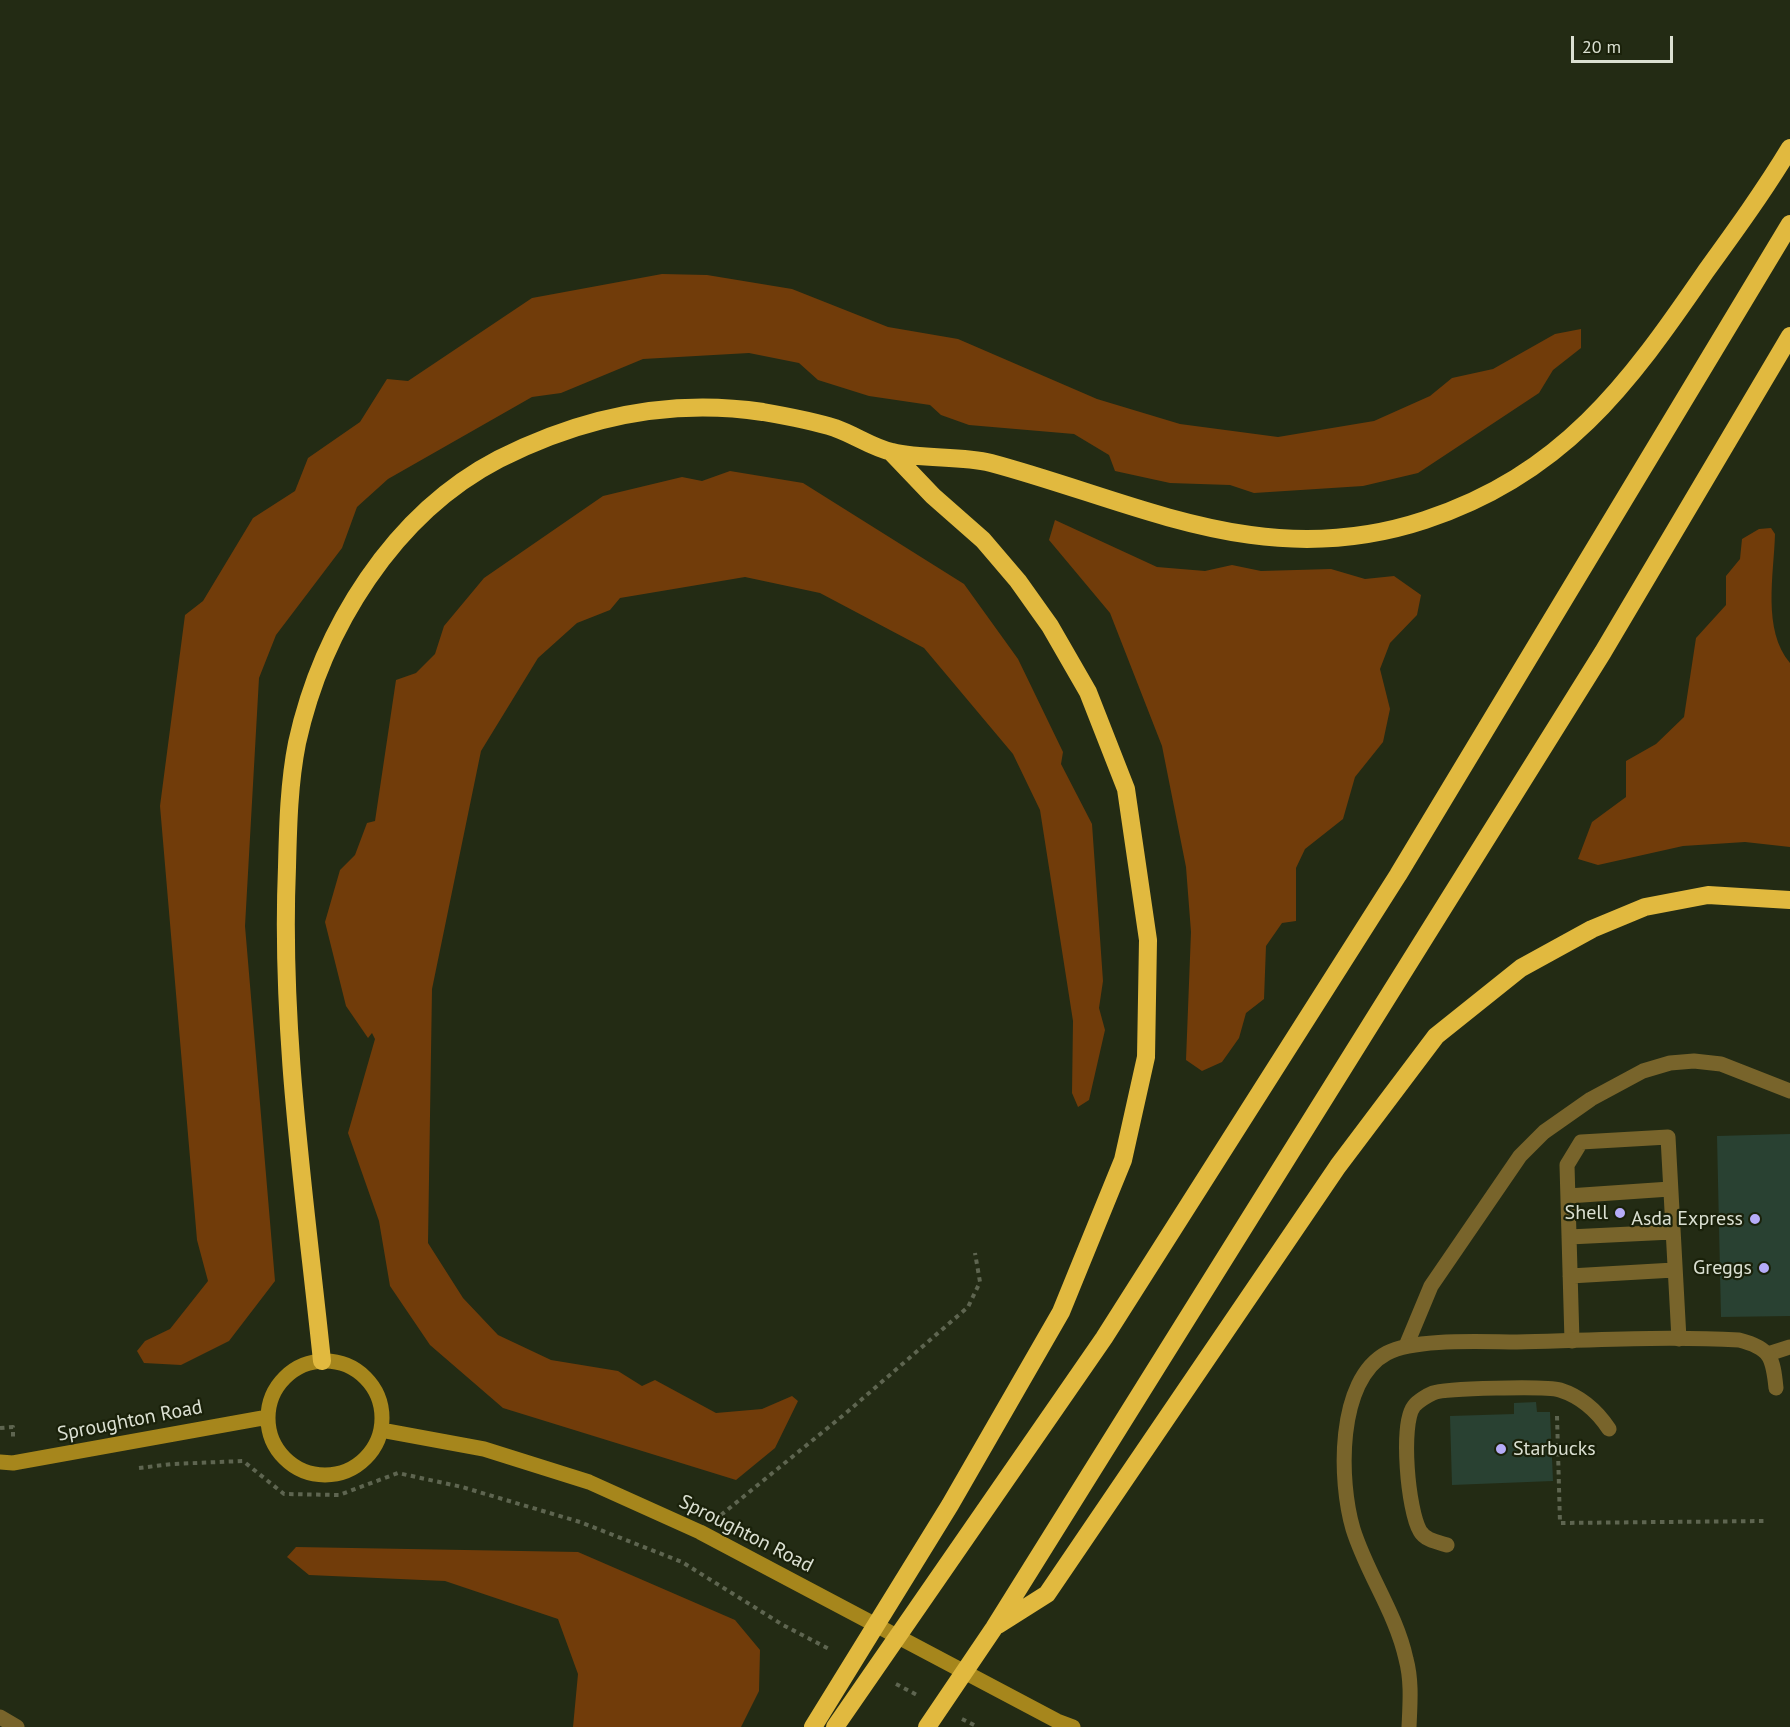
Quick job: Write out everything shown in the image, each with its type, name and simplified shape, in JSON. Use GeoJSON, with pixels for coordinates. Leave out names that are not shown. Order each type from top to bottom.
{"type":"FeatureCollection","features":[{"type":"Feature","properties":{"kind":"highway"},"geometry":{"type":"LineString","coordinates":[[322,1361],[294,1103],[284,928],[289,811],[297,744],[323,661],[347,610],[378,565],[430,506],[472,475],[542,437],[610,416],[676,408],[760,412],[833,427],[891,452],[984,461],[1178,522],[1240,535],[1316,539],[1374,532],[1418,522],[1481,499],[1553,453],[1606,404],[1644,361],[1790,148]]}},
{"type":"Feature","properties":{"kind":"highway"},"geometry":{"type":"LineString","coordinates":[[835,1727],[1104,1338],[1398,875],[1790,224]]}},
{"type":"Feature","properties":{"kind":"highway"},"geometry":{"type":"LineString","coordinates":[[927,1727],[994,1628],[1603,652],[1790,336]]}},
{"type":"Feature","properties":{"kind":"highway"},"geometry":{"type":"LineString","coordinates":[[813,1727],[908,1574],[1061,1312],[1123,1160],[1146,1057],[1148,940],[1126,789],[1088,692],[1050,626],[1018,582],[983,540],[933,496],[891,452]]}},
{"type":"Feature","properties":{"kind":"highway"},"geometry":{"type":"LineString","coordinates":[[994,1628],[1047,1594],[1338,1166],[1436,1036],[1521,968],[1593,929],[1645,907],[1708,895],[1790,900]]}},
{"type":"Feature","properties":{"kind":"street"},"geometry":{"type":"LineString","coordinates":[[1406,1346],[1431,1286],[1520,1156],[1544,1132],[1591,1099],[1643,1071],[1670,1063],[1694,1062],[1721,1064],[1790,1091]]}},
{"type":"Feature","properties":{"kind":"street"},"geometry":{"type":"LineString","coordinates":[[1572,1341],[1567,1166],[1581,1142],[1668,1137],[1679,1339]]}},
{"type":"Feature","properties":{"kind":"street"},"geometry":{"type":"LineString","coordinates":[[1568,1196],[1670,1189]]}},
{"type":"Feature","properties":{"kind":"street"},"geometry":{"type":"LineString","coordinates":[[1569,1237],[1672,1232]]}},
{"type":"Feature","properties":{"kind":"street"},"geometry":{"type":"LineString","coordinates":[[1570,1276],[1674,1270]]}},
{"type":"Feature","properties":{"kind":"street"},"geometry":{"type":"LineString","coordinates":[[1409,1727],[1410,1686],[1407,1661],[1401,1639],[1352,1528],[1345,1462],[1350,1404],[1360,1380],[1386,1353],[1406,1346],[1679,1339],[1739,1340],[1756,1344],[1768,1354],[1773,1363],[1776,1388]]}},
{"type":"Feature","properties":{"kind":"street"},"geometry":{"type":"LineString","coordinates":[[1768,1354],[1790,1347]]}},
{"type":"Feature","properties":{"kind":"street"},"geometry":{"type":"LineString","coordinates":[[322,1361],[338,1362],[353,1368],[376,1390],[381,1405],[381,1430],[371,1453],[358,1466],[342,1473],[324,1476],[306,1472],[290,1464],[277,1450],[270,1434],[268,1417],[271,1400],[279,1385],[291,1372],[306,1364],[322,1361]]}},
{"type":"Feature","properties":{"kind":"street"},"geometry":{"type":"LineString","coordinates":[[1447,1545],[1431,1541],[1420,1532],[1414,1515],[1407,1456],[1408,1420],[1415,1405],[1434,1392],[1509,1388],[1559,1390],[1587,1404],[1601,1416],[1610,1429]]}},
{"type":"Feature","properties":{"kind":"street","name":"Sproughton Road"},"geometry":{"type":"LineString","coordinates":[[0,1462],[13,1463],[94,1450],[268,1417]]}},
{"type":"Feature","properties":{"kind":"street","name":"Sproughton Road"},"geometry":{"type":"LineString","coordinates":[[381,1430],[484,1449],[589,1482],[700,1532],[1057,1721],[1073,1727]]}},
{"type":"Feature","properties":{"kind":"street"},"geometry":{"type":"LineString","coordinates":[[0,1717],[17,1727]]}},
{"type":"Feature","properties":{"kind":"path"},"geometry":{"type":"LineString","coordinates":[[700,1532],[846,1413],[968,1307],[980,1282],[975,1253]]}},
{"type":"Feature","properties":{"kind":"path"},"geometry":{"type":"LineString","coordinates":[[1559,1390],[1560,1409],[1557,1415],[1560,1523],[1767,1521]]}},
{"type":"Feature","properties":{"kind":"path"},"geometry":{"type":"LineString","coordinates":[[127,1470],[172,1464],[243,1461],[284,1494],[339,1495],[398,1473],[462,1487],[580,1522],[682,1562],[783,1625],[834,1652]]}},
{"type":"Feature","properties":{"kind":"path"},"geometry":{"type":"LineString","coordinates":[[886,1679],[927,1700]]}},
{"type":"Feature","properties":{"kind":"path"},"geometry":{"type":"LineString","coordinates":[[957,1716],[978,1727]]}},
{"type":"Feature","properties":{"kind":"shaded area"},"geometry":{"type":"Polygon","coordinates":[[[662,274],[707,275],[792,289],[888,327],[958,339],[1097,399],[1180,424],[1278,437],[1374,421],[1430,396],[1452,378],[1493,369],[1555,334],[1581,329],[1581,348],[1553,370],[1539,393],[1418,473],[1363,486],[1254,493],[1230,485],[1170,483],[1115,471],[1109,455],[1074,434],[969,425],[941,415],[930,405],[869,396],[818,380],[799,363],[749,353],[643,359],[561,393],[532,397],[388,479],[357,507],[342,548],[276,635],[259,678],[245,926],[275,1281],[229,1341],[181,1365],[144,1363],[137,1351],[145,1341],[170,1329],[208,1281],[197,1240],[160,806],[185,615],[203,601],[253,518],[295,491],[308,458],[360,422],[387,379],[408,381],[532,298],[662,274]]]}},
{"type":"Feature","properties":{"kind":"shaded area"},"geometry":{"type":"Polygon","coordinates":[[[730,471],[803,483],[964,584],[1018,659],[1063,752],[1061,764],[1092,824],[1103,981],[1099,1008],[1105,1030],[1089,1100],[1078,1107],[1072,1093],[1073,1021],[1040,810],[1013,754],[924,648],[820,593],[745,577],[620,598],[610,610],[577,623],[538,658],[481,751],[432,989],[428,1243],[463,1298],[498,1335],[551,1360],[618,1371],[642,1386],[655,1380],[716,1413],[762,1409],[792,1396],[798,1401],[775,1448],[736,1480],[503,1408],[430,1345],[390,1286],[379,1221],[348,1133],[375,1039],[372,1033],[368,1038],[346,1006],[325,922],[340,870],[355,855],[367,823],[375,821],[396,680],[416,673],[435,654],[444,626],[484,578],[603,496],[682,477],[702,481],[730,471]]]}},
{"type":"Feature","properties":{"kind":"shaded area"},"geometry":{"type":"Polygon","coordinates":[[[1055,520],[1157,567],[1205,571],[1232,565],[1261,571],[1331,569],[1365,579],[1394,576],[1421,595],[1417,615],[1390,643],[1380,669],[1390,709],[1383,742],[1355,777],[1343,819],[1305,849],[1296,868],[1296,921],[1282,923],[1266,946],[1264,999],[1246,1013],[1239,1038],[1222,1062],[1202,1071],[1186,1060],[1191,932],[1186,867],[1162,746],[1110,613],[1049,540],[1055,520]]]}},
{"type":"Feature","properties":{"kind":"shaded area"},"geometry":{"type":"Polygon","coordinates":[[[1771,528],[1775,534],[1772,584],[1773,618],[1781,650],[1790,663],[1790,847],[1745,842],[1683,846],[1598,865],[1578,859],[1592,822],[1626,797],[1626,761],[1656,744],[1684,717],[1696,638],[1726,605],[1726,576],[1740,559],[1742,539],[1759,529],[1771,528]]]}},
{"type":"Feature","properties":{"kind":"shaded area"},"geometry":{"type":"Polygon","coordinates":[[[296,1547],[578,1552],[735,1620],[760,1650],[759,1691],[741,1727],[573,1727],[578,1674],[558,1619],[445,1581],[309,1575],[287,1557],[296,1547]]]}},
{"type":"Feature","properties":{"kind":"building","name":"Asda Express"},"geometry":{"type":"Polygon","coordinates":[[[1790,1134],[1790,1316],[1721,1317],[1717,1136],[1790,1134]]]}},
{"type":"Feature","properties":{"kind":"building","name":"Starbucks"},"geometry":{"type":"Polygon","coordinates":[[[1536,1402],[1537,1412],[1550,1412],[1553,1481],[1452,1485],[1450,1416],[1514,1414],[1514,1403],[1536,1402]]]}},
{"type":"Feature","properties":{"kind":"place","name":"Shell"},"geometry":{"type":"Point","coordinates":[1620,1213]}},
{"type":"Feature","properties":{"kind":"place","name":"Asda Express"},"geometry":{"type":"Point","coordinates":[1755,1219]}},
{"type":"Feature","properties":{"kind":"place","name":"Greggs"},"geometry":{"type":"Point","coordinates":[1764,1268]}},
{"type":"Feature","properties":{"kind":"place","name":"Starbucks"},"geometry":{"type":"Point","coordinates":[1501,1449]}}]}
